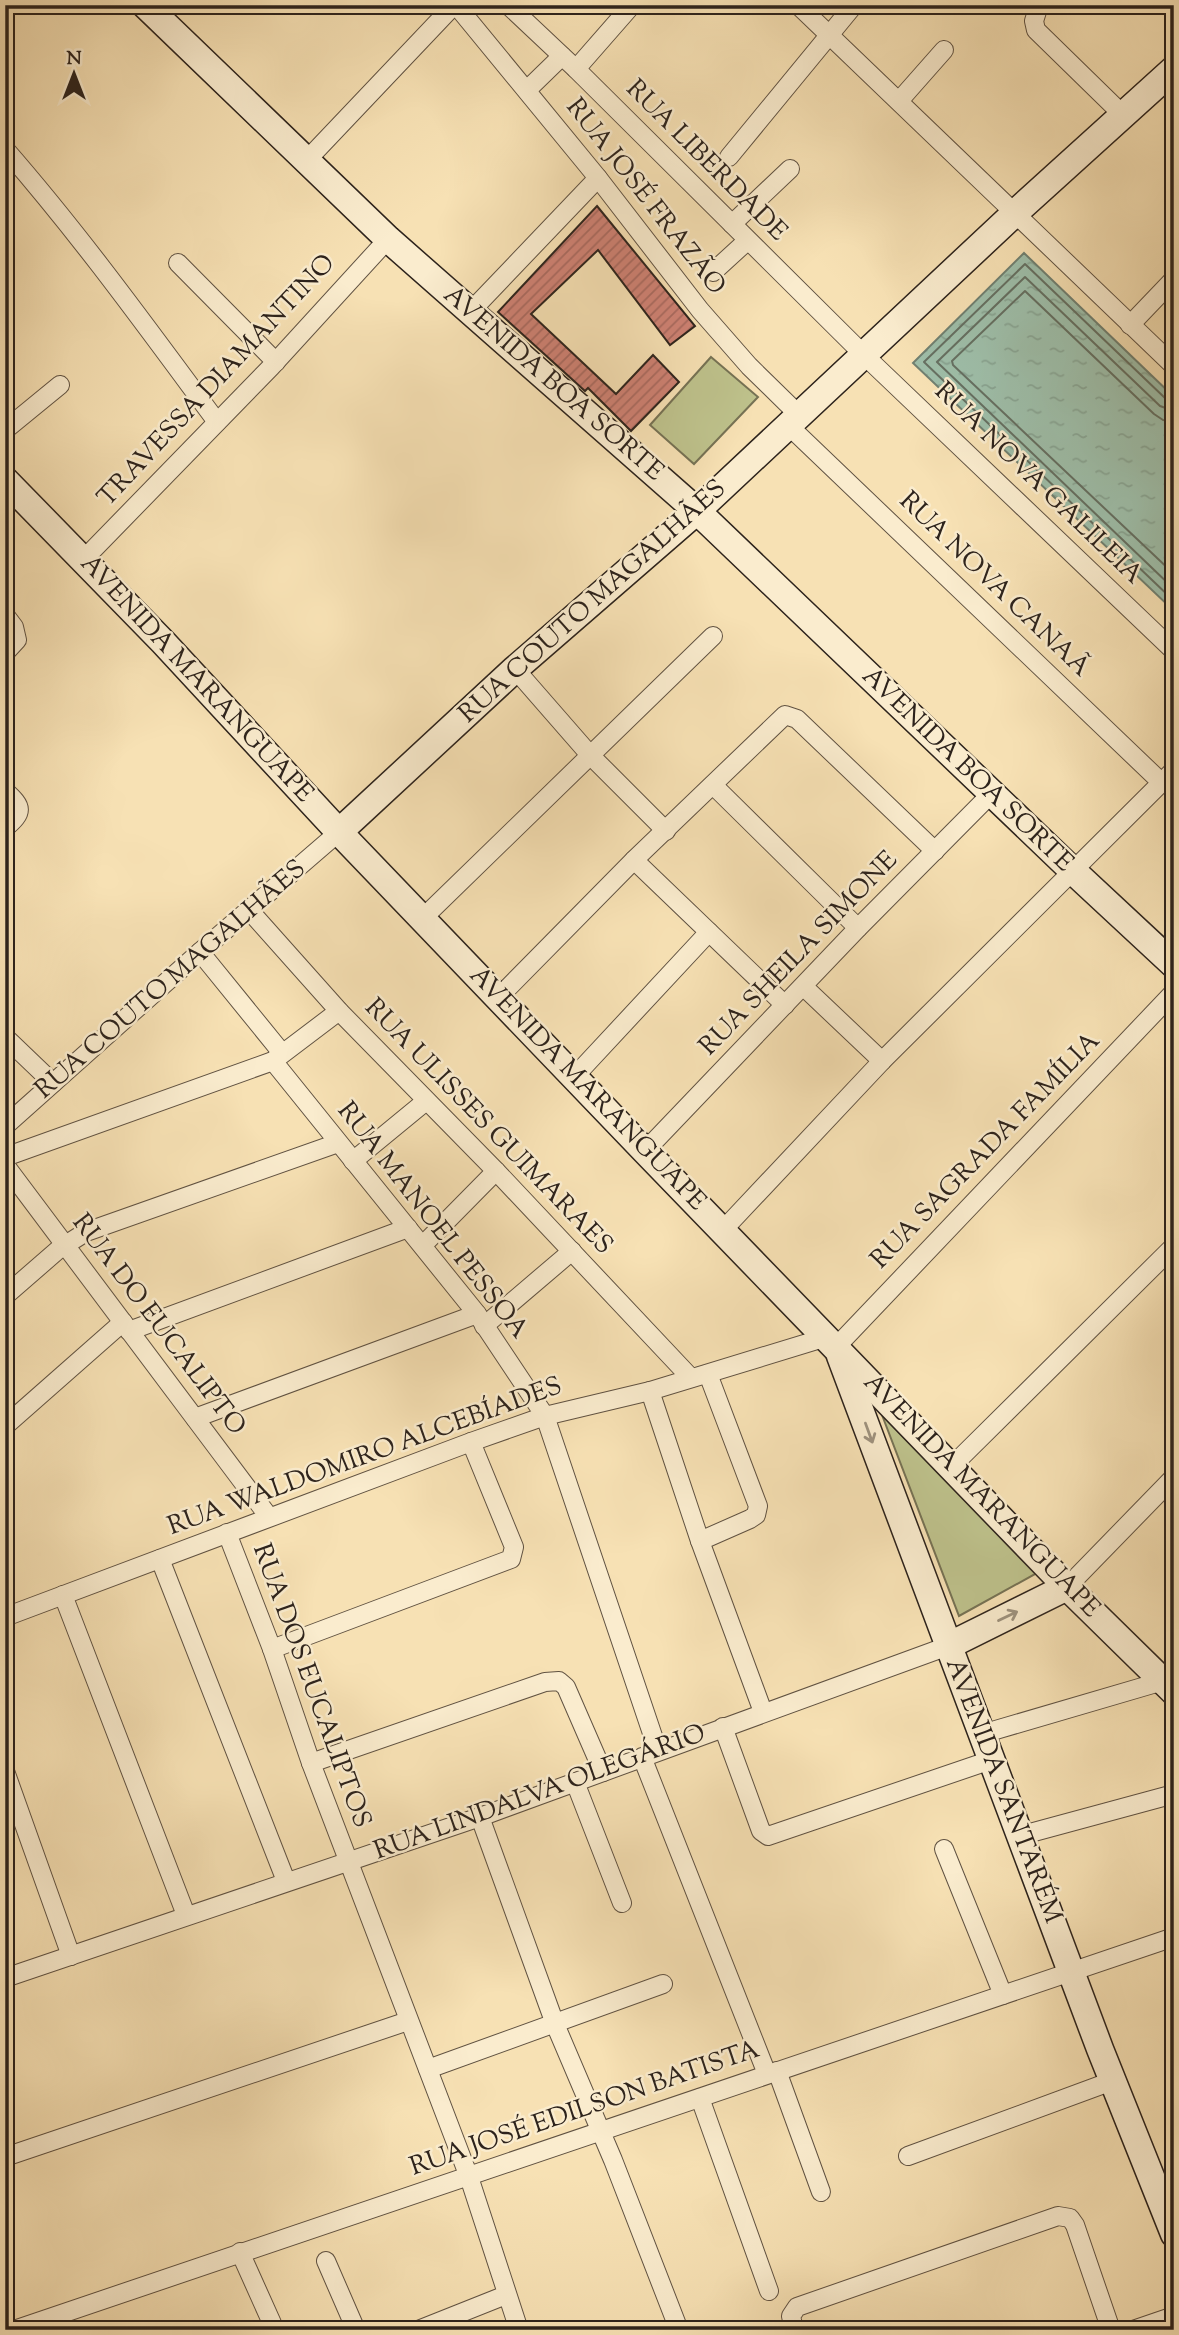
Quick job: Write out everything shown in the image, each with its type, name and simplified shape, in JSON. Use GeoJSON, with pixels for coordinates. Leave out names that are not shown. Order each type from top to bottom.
{"type":"FeatureCollection","features":[{"type":"Feature","properties":{"kind":"street","name":"AVENIDA BOA SORTE"},"geometry":{"type":"LineString","coordinates":[[145,5],[388,239],[697,511],[1073,872],[1170,954]]}},
{"type":"Feature","properties":{"kind":"street"},"geometry":{"type":"LineString","coordinates":[[306,161],[455,5]]}},
{"type":"Feature","properties":{"kind":"street","name":"RUA JOSÉ FRAZÃO"},"geometry":{"type":"LineString","coordinates":[[455,5],[598,178],[700,310],[794,421]]}},
{"type":"Feature","properties":{"kind":"street","name":"RUA LIBERDADE"},"geometry":{"type":"LineString","coordinates":[[508,5],[865,356]]}},
{"type":"Feature","properties":{"kind":"street"},"geometry":{"type":"LineString","coordinates":[[576,69],[632,5]]}},
{"type":"Feature","properties":{"kind":"street"},"geometry":{"type":"LineString","coordinates":[[798,5],[1174,366]]}},
{"type":"Feature","properties":{"kind":"street"},"geometry":{"type":"LineString","coordinates":[[729,157],[854,5]]}},
{"type":"Feature","properties":{"kind":"street"},"geometry":{"type":"LineString","coordinates":[[1039,5],[1034,21],[1036,30],[1123,116]]}},
{"type":"Feature","properties":{"kind":"street"},"geometry":{"type":"LineString","coordinates":[[899,101],[944,50]]}},
{"type":"Feature","properties":{"kind":"street"},"geometry":{"type":"LineString","coordinates":[[527,90],[562,56]]}},
{"type":"Feature","properties":{"kind":"street","name":"RUA COUTO MAGALHÃES"},"geometry":{"type":"LineString","coordinates":[[5,1126],[339,832],[515,669],[697,511],[1015,213],[1174,69]]}},
{"type":"Feature","properties":{"kind":"street"},"geometry":{"type":"LineString","coordinates":[[5,149],[50,200],[217,422]]}},
{"type":"Feature","properties":{"kind":"street"},"geometry":{"type":"LineString","coordinates":[[732,224],[790,169]]}},
{"type":"Feature","properties":{"kind":"street"},"geometry":{"type":"LineString","coordinates":[[471,311],[598,178]]}},
{"type":"Feature","properties":{"kind":"street","name":"TRAVESSA DIAMANTINO"},"geometry":{"type":"LineString","coordinates":[[84,559],[276,362],[388,239]]}},
{"type":"Feature","properties":{"kind":"street"},"geometry":{"type":"LineString","coordinates":[[713,272],[747,241]]}},
{"type":"Feature","properties":{"kind":"street"},"geometry":{"type":"LineString","coordinates":[[178,262],[276,362]]}},
{"type":"Feature","properties":{"kind":"street"},"geometry":{"type":"LineString","coordinates":[[1130,325],[1174,279]]}},
{"type":"Feature","properties":{"kind":"street","name":"RUA NOVA GALILEIA"},"geometry":{"type":"LineString","coordinates":[[865,356],[1174,651]]}},
{"type":"Feature","properties":{"kind":"street"},"geometry":{"type":"LineString","coordinates":[[5,430],[60,385]]}},
{"type":"Feature","properties":{"kind":"street","name":"RUA NOVA CANAÃ"},"geometry":{"type":"LineString","coordinates":[[794,421],[1168,776]]}},
{"type":"Feature","properties":{"kind":"street","name":"AVENIDA MARANGUAPE"},"geometry":{"type":"LineString","coordinates":[[5,481],[84,559],[339,832],[645,1150],[1067,1587],[1168,1687]]}},
{"type":"Feature","properties":{"kind":"street"},"geometry":{"type":"LineString","coordinates":[[5,615],[14,626],[17,640],[5,653]]}},
{"type":"Feature","properties":{"kind":"street"},"geometry":{"type":"LineString","coordinates":[[423,918],[713,636]]}},
{"type":"Feature","properties":{"kind":"street"},"geometry":{"type":"LineString","coordinates":[[515,669],[590,755],[666,831]]}},
{"type":"Feature","properties":{"kind":"street"},"geometry":{"type":"LineString","coordinates":[[499,997],[634,860],[780,718],[791,715],[797,719],[936,851]]}},
{"type":"Feature","properties":{"kind":"street"},"geometry":{"type":"LineString","coordinates":[[723,1230],[882,1060],[1168,776]]}},
{"type":"Feature","properties":{"kind":"street"},"geometry":{"type":"LineString","coordinates":[[713,785],[858,928]]}},
{"type":"Feature","properties":{"kind":"street"},"geometry":{"type":"LineString","coordinates":[[5,791],[19,807],[18,818],[5,828]]}},
{"type":"Feature","properties":{"kind":"street","name":"RUA SHEILA SIMONE"},"geometry":{"type":"LineString","coordinates":[[645,1150],[991,794]]}},
{"type":"Feature","properties":{"kind":"street"},"geometry":{"type":"LineString","coordinates":[[634,860],[785,1005]]}},
{"type":"Feature","properties":{"kind":"street","name":"RUA ULISSES GUIMARAES"},"geometry":{"type":"LineString","coordinates":[[249,910],[339,1011],[426,1101],[572,1251],[700,1376]]}},
{"type":"Feature","properties":{"kind":"street"},"geometry":{"type":"LineString","coordinates":[[575,1076],[709,932]]}},
{"type":"Feature","properties":{"kind":"street","name":"RUA MANOEL PESSOA"},"geometry":{"type":"LineString","coordinates":[[200,952],[338,1143],[423,1245],[480,1320],[545,1416],[650,1754],[772,2073],[821,2193]]}},
{"type":"Feature","properties":{"kind":"street"},"geometry":{"type":"LineString","coordinates":[[804,986],[882,1060]]}},
{"type":"Feature","properties":{"kind":"street","name":"RUA SAGRADA FAMÍLIA"},"geometry":{"type":"LineString","coordinates":[[832,1342],[1174,992]]}},
{"type":"Feature","properties":{"kind":"street"},"geometry":{"type":"LineString","coordinates":[[5,1157],[277,1057],[339,1011]]}},
{"type":"Feature","properties":{"kind":"street"},"geometry":{"type":"LineString","coordinates":[[5,1037],[53,1083]]}},
{"type":"Feature","properties":{"kind":"street"},"geometry":{"type":"LineString","coordinates":[[354,1161],[426,1101]]}},
{"type":"Feature","properties":{"kind":"street"},"geometry":{"type":"LineString","coordinates":[[5,1296],[65,1245],[107,1224],[338,1143]]}},
{"type":"Feature","properties":{"kind":"street","name":"RUA DO EUCALIPTO"},"geometry":{"type":"LineString","coordinates":[[5,1165],[269,1517]]}},
{"type":"Feature","properties":{"kind":"street"},"geometry":{"type":"LineString","coordinates":[[423,1245],[496,1171]]}},
{"type":"Feature","properties":{"kind":"street"},"geometry":{"type":"LineString","coordinates":[[5,1426],[126,1326],[408,1228]]}},
{"type":"Feature","properties":{"kind":"street"},"geometry":{"type":"LineString","coordinates":[[952,1466],[1174,1246]]}},
{"type":"Feature","properties":{"kind":"street"},"geometry":{"type":"LineString","coordinates":[[195,1418],[480,1320],[572,1251]]}},
{"type":"Feature","properties":{"kind":"street","name":"RUA WALDOMIRO ALCEBÍADES"},"geometry":{"type":"LineString","coordinates":[[5,1617],[471,1441],[545,1416],[832,1342]]}},
{"type":"Feature","properties":{"kind":"street","name":"AVENIDA SANTARÉM"},"geometry":{"type":"LineString","coordinates":[[832,1342],[1112,2081],[1174,2234]]}},
{"type":"Feature","properties":{"kind":"street"},"geometry":{"type":"LineString","coordinates":[[700,1376],[758,1506],[756,1515],[750,1519],[700,1541]]}},
{"type":"Feature","properties":{"kind":"street"},"geometry":{"type":"LineString","coordinates":[[650,1391],[700,1541],[763,1712]]}},
{"type":"Feature","properties":{"kind":"street"},"geometry":{"type":"LineString","coordinates":[[272,1649],[512,1559],[514,1547],[471,1441]]}},
{"type":"Feature","properties":{"kind":"street"},"geometry":{"type":"LineString","coordinates":[[1067,1587],[1174,1477]]}},
{"type":"Feature","properties":{"kind":"street","name":"RUA DOS EUCALIPTOS"},"geometry":{"type":"LineString","coordinates":[[227,1533],[272,1649],[311,1763],[469,2177],[519,2330]]}},
{"type":"Feature","properties":{"kind":"street"},"geometry":{"type":"LineString","coordinates":[[160,1559],[286,1881]]}},
{"type":"Feature","properties":{"kind":"street","name":"RUA LINDALVA OLEGÁRIO"},"geometry":{"type":"LineString","coordinates":[[5,1978],[480,1817],[948,1646],[1067,1587]]}},
{"type":"Feature","properties":{"kind":"street"},"geometry":{"type":"LineString","coordinates":[[63,1595],[186,1915]]}},
{"type":"Feature","properties":{"kind":"street"},"geometry":{"type":"LineString","coordinates":[[311,1763],[545,1682],[559,1681],[566,1687],[603,1772]]}},
{"type":"Feature","properties":{"kind":"street"},"geometry":{"type":"LineString","coordinates":[[982,1734],[1168,1687]]}},
{"type":"Feature","properties":{"kind":"street"},"geometry":{"type":"LineString","coordinates":[[723,1727],[761,1831],[766,1835],[991,1760]]}},
{"type":"Feature","properties":{"kind":"street"},"geometry":{"type":"LineString","coordinates":[[5,1771],[71,1956]]}},
{"type":"Feature","properties":{"kind":"street"},"geometry":{"type":"LineString","coordinates":[[575,1782],[622,1903]]}},
{"type":"Feature","properties":{"kind":"street"},"geometry":{"type":"LineString","coordinates":[[1019,1836],[1174,1794]]}},
{"type":"Feature","properties":{"kind":"street"},"geometry":{"type":"LineString","coordinates":[[480,1817],[555,2024],[679,2330]]}},
{"type":"Feature","properties":{"kind":"street"},"geometry":{"type":"LineString","coordinates":[[944,1849],[1003,1995]]}},
{"type":"Feature","properties":{"kind":"street","name":"RUA JOSÉ EDILSON BATISTA"},"geometry":{"type":"LineString","coordinates":[[14,2330],[1174,1937]]}},
{"type":"Feature","properties":{"kind":"street"},"geometry":{"type":"LineString","coordinates":[[428,2069],[663,1984]]}},
{"type":"Feature","properties":{"kind":"street"},"geometry":{"type":"LineString","coordinates":[[5,2157],[408,2021]]}},
{"type":"Feature","properties":{"kind":"street"},"geometry":{"type":"LineString","coordinates":[[908,2156],[1112,2081]]}},
{"type":"Feature","properties":{"kind":"street"},"geometry":{"type":"LineString","coordinates":[[700,2098],[769,2291]]}},
{"type":"Feature","properties":{"kind":"street"},"geometry":{"type":"LineString","coordinates":[[794,2330],[791,2316],[797,2307],[1058,2216],[1070,2218],[1075,2225],[1111,2330]]}},
{"type":"Feature","properties":{"kind":"street"},"geometry":{"type":"LineString","coordinates":[[240,2252],[275,2330]]}},
{"type":"Feature","properties":{"kind":"street"},"geometry":{"type":"LineString","coordinates":[[327,2261],[356,2330]]}},
{"type":"Feature","properties":{"kind":"street"},"geometry":{"type":"LineString","coordinates":[[418,2330],[506,2295]]}},
{"type":"Feature","properties":{"kind":"street"},"geometry":{"type":"LineString","coordinates":[[1133,2330],[1174,2316]]}},
{"type":"Feature","properties":{"kind":"green space"},"geometry":{"type":"Polygon","coordinates":[[[711,357],[758,397],[694,464],[650,425],[711,357]]]}},
{"type":"Feature","properties":{"kind":"green space"},"geometry":{"type":"Polygon","coordinates":[[[882,1415],[1037,1573],[959,1616],[882,1415]]]}},
{"type":"Feature","properties":{"kind":"water"},"geometry":{"type":"Polygon","coordinates":[[[1024,253],[1174,397],[1174,611],[913,363],[1024,253]]]}},
{"type":"Feature","properties":{"kind":"building"},"geometry":{"type":"Polygon","coordinates":[[[597,206],[695,326],[670,345],[598,250],[531,314],[616,394],[653,355],[679,382],[631,431],[588,388],[585,391],[498,312],[597,206]]]}}]}
